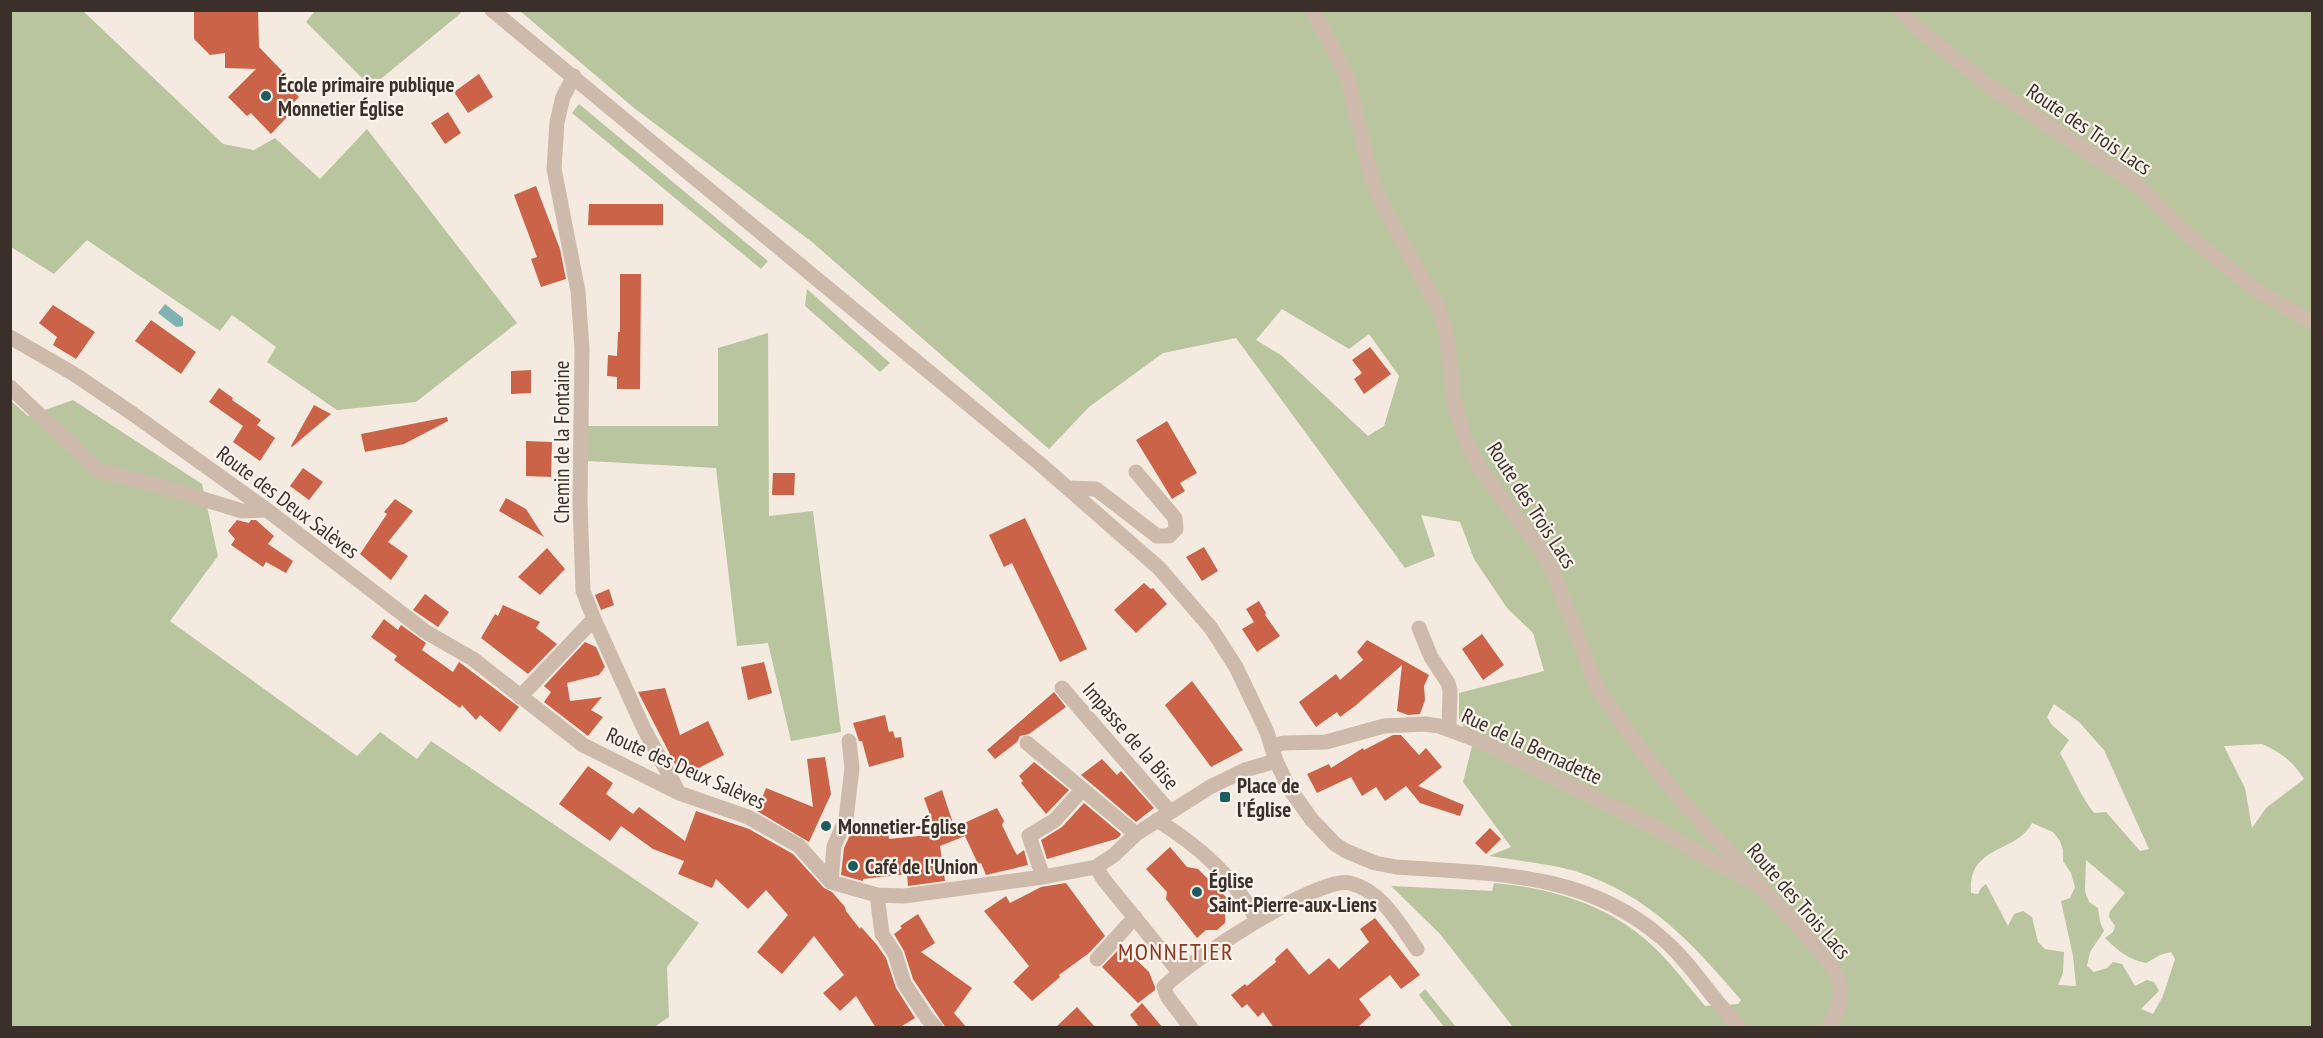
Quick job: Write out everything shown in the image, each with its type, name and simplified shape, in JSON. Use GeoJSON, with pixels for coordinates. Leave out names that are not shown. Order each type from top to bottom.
{"type":"FeatureCollection","features":[{"type":"Feature","properties":{"kind":"street","name":"Route des Trois Lacs"},"geometry":{"type":"LineString","coordinates":[[1313,10],[1348,79],[1370,172],[1383,208],[1438,307],[1446,331],[1455,406],[1466,440],[1479,467],[1538,546],[1552,569],[1598,689],[1615,714],[1680,799],[1823,954],[1837,974],[1841,993],[1837,1011],[1827,1028]]}},
{"type":"Feature","properties":{"kind":"street","name":"Route des Trois Lacs"},"geometry":{"type":"LineString","coordinates":[[1900,10],[1914,25],[1987,85],[2137,184],[2187,234],[2254,289],[2313,322]]}},
{"type":"Feature","properties":{"kind":"street"},"geometry":{"type":"LineString","coordinates":[[498,15],[1069,488],[1159,568],[1211,628],[1240,675],[1289,788],[1311,820],[1335,844],[1375,863],[1396,867],[1530,877],[1566,886],[1602,899],[1632,916],[1663,939],[1741,1028]]}},
{"type":"Feature","properties":{"kind":"street","name":"Chemin de la Fontaine"},"geometry":{"type":"LineString","coordinates":[[574,76],[563,97],[557,122],[554,169],[578,291],[582,349],[580,501],[584,591],[594,619],[644,729],[679,793]]}},
{"type":"Feature","properties":{"kind":"street","name":"Route des Deux Salèves"},"geometry":{"type":"LineString","coordinates":[[10,337],[102,392],[267,510],[426,632],[473,659],[583,745],[679,793],[748,817],[799,846],[831,882]]}},
{"type":"Feature","properties":{"kind":"street"},"geometry":{"type":"LineString","coordinates":[[10,387],[99,471],[153,484],[242,511],[267,510]]}},
{"type":"Feature","properties":{"kind":"street"},"geometry":{"type":"LineString","coordinates":[[1069,488],[1096,489],[1157,536],[1169,536],[1176,529],[1174,518],[1136,472]]}},
{"type":"Feature","properties":{"kind":"street"},"geometry":{"type":"LineString","coordinates":[[520,697],[594,619]]}},
{"type":"Feature","properties":{"kind":"street"},"geometry":{"type":"LineString","coordinates":[[1419,628],[1431,657],[1448,683],[1450,690],[1449,729]]}},
{"type":"Feature","properties":{"kind":"street","name":"Impasse de la Bise"},"geometry":{"type":"LineString","coordinates":[[1062,688],[1163,816],[1210,858],[1244,896],[1257,920]]}},
{"type":"Feature","properties":{"kind":"street","name":"Rue de la Bernadette"},"geometry":{"type":"LineString","coordinates":[[1272,746],[1287,743],[1326,742],[1384,726],[1425,724],[1449,729],[1482,742],[1656,828],[1758,884]]}},
{"type":"Feature","properties":{"kind":"street"},"geometry":{"type":"LineString","coordinates":[[849,741],[852,768],[846,819],[834,846],[831,882],[877,895],[904,897],[1044,877],[1096,867],[1114,855],[1136,834],[1163,816],[1233,775],[1276,761]]}},
{"type":"Feature","properties":{"kind":"street"},"geometry":{"type":"LineString","coordinates":[[1027,743],[1136,834]]}},
{"type":"Feature","properties":{"kind":"street"},"geometry":{"type":"LineString","coordinates":[[1044,877],[1029,836],[1055,820],[1082,790]]}},
{"type":"Feature","properties":{"kind":"street"},"geometry":{"type":"LineString","coordinates":[[1096,867],[1179,972]]}},
{"type":"Feature","properties":{"kind":"street"},"geometry":{"type":"LineString","coordinates":[[1191,1028],[1167,996],[1164,987],[1179,972],[1257,920],[1334,883],[1347,882],[1372,892],[1385,905],[1418,949]]}},
{"type":"Feature","properties":{"kind":"street"},"geometry":{"type":"LineString","coordinates":[[877,895],[882,934],[895,954],[904,983],[936,1028]]}},
{"type":"Feature","properties":{"kind":"street"},"geometry":{"type":"LineString","coordinates":[[1096,959],[1135,917]]}},
{"type":"Feature","properties":{"kind":"green space"},"geometry":{"type":"Polygon","coordinates":[[[10,11],[83,11],[223,144],[254,150],[275,138],[320,179],[367,129],[517,323],[416,402],[337,410],[267,362],[276,347],[232,315],[220,331],[87,240],[54,274],[11,247],[10,11]]]}},
{"type":"Feature","properties":{"kind":"green space"},"geometry":{"type":"Polygon","coordinates":[[[315,11],[461,11],[371,87],[306,22],[315,11]]]}},
{"type":"Feature","properties":{"kind":"green space"},"geometry":{"type":"Polygon","coordinates":[[[520,11],[2312,11],[2312,1027],[1513,1027],[1440,934],[1391,886],[1492,891],[1494,883],[1539,889],[1582,902],[1602,911],[1640,935],[1657,950],[1705,1006],[1738,1004],[1741,1000],[1687,941],[1647,907],[1625,893],[1575,871],[1489,856],[1511,847],[1463,782],[1473,742],[1459,720],[1459,693],[1544,671],[1533,633],[1507,608],[1474,559],[1460,522],[1421,515],[1435,556],[1405,568],[1236,338],[1163,353],[1089,407],[1049,449],[812,242],[634,108],[520,11]],[[1282,309],[1256,340],[1281,355],[1368,436],[1384,426],[1399,376],[1369,334],[1349,349],[1282,309]],[[2054,704],[2047,717],[2052,725],[2069,740],[2060,753],[2094,813],[2106,812],[2140,851],[2149,849],[2104,750],[2079,722],[2054,704]],[[2262,744],[2224,746],[2245,788],[2252,828],[2266,808],[2304,779],[2286,758],[2262,744]],[[2032,823],[2025,833],[1985,857],[1977,866],[1972,877],[1971,893],[1978,894],[1986,884],[2008,926],[2014,914],[2023,911],[2032,917],[2038,942],[2045,949],[2064,952],[2063,973],[2058,985],[2076,986],[2073,956],[2061,901],[2070,898],[2075,887],[2071,873],[2063,861],[2060,841],[2053,832],[2032,823]],[[2086,860],[2085,891],[2089,902],[2098,908],[2104,931],[2090,952],[2087,966],[2094,972],[2107,968],[2113,962],[2122,964],[2135,986],[2147,980],[2154,982],[2159,991],[2141,1009],[2153,1014],[2163,996],[2175,959],[2171,952],[2146,963],[2140,962],[2124,954],[2105,938],[2113,932],[2115,926],[2109,917],[2110,911],[2125,893],[2086,860]]]}},
{"type":"Feature","properties":{"kind":"green space"},"geometry":{"type":"Polygon","coordinates":[[[579,104],[768,261],[761,269],[572,113],[579,104]]]}},
{"type":"Feature","properties":{"kind":"green space"},"geometry":{"type":"Polygon","coordinates":[[[807,289],[890,363],[880,372],[805,306],[807,289]]]}},
{"type":"Feature","properties":{"kind":"green space"},"geometry":{"type":"Polygon","coordinates":[[[768,333],[769,516],[813,511],[841,732],[791,741],[768,643],[737,646],[716,468],[588,461],[588,426],[718,426],[718,348],[768,333]]]}},
{"type":"Feature","properties":{"kind":"green space"},"geometry":{"type":"Polygon","coordinates":[[[10,400],[28,416],[73,400],[202,484],[218,556],[170,621],[357,756],[380,732],[417,759],[431,741],[699,923],[667,967],[669,1017],[653,1028],[11,1027],[10,400]]]}},
{"type":"Feature","properties":{"kind":"green space"},"geometry":{"type":"Polygon","coordinates":[[[1425,989],[1456,1027],[1444,1027],[1419,995],[1425,989]]]}},
{"type":"Feature","properties":{"kind":"water"},"geometry":{"type":"Polygon","coordinates":[[[165,304],[183,318],[183,326],[176,327],[158,313],[165,304]]]}},
{"type":"Feature","properties":{"kind":"building"},"geometry":{"type":"Polygon","coordinates":[[[194,10],[258,10],[259,47],[287,76],[283,80],[299,97],[283,113],[287,117],[271,134],[251,113],[247,116],[228,97],[256,69],[225,68],[225,53],[210,55],[194,39],[194,10]]]}},
{"type":"Feature","properties":{"kind":"building"},"geometry":{"type":"Polygon","coordinates":[[[479,74],[493,97],[468,113],[454,92],[479,74]]]}},
{"type":"Feature","properties":{"kind":"building"},"geometry":{"type":"Polygon","coordinates":[[[448,112],[461,133],[445,144],[431,123],[448,112]]]}},
{"type":"Feature","properties":{"kind":"building"},"geometry":{"type":"Polygon","coordinates":[[[536,186],[560,249],[566,279],[541,287],[531,259],[537,257],[514,195],[536,186]]]}},
{"type":"Feature","properties":{"kind":"building"},"geometry":{"type":"Polygon","coordinates":[[[589,204],[663,204],[663,225],[588,225],[589,204]]]}},
{"type":"Feature","properties":{"kind":"building"},"geometry":{"type":"Polygon","coordinates":[[[620,274],[641,274],[640,389],[617,389],[617,377],[607,376],[608,355],[617,356],[618,332],[620,332],[620,274]]]}},
{"type":"Feature","properties":{"kind":"building"},"geometry":{"type":"Polygon","coordinates":[[[53,305],[95,332],[76,359],[53,345],[57,337],[39,323],[53,305]]]}},
{"type":"Feature","properties":{"kind":"building"},"geometry":{"type":"Polygon","coordinates":[[[151,320],[196,352],[181,374],[135,341],[151,320]]]}},
{"type":"Feature","properties":{"kind":"building"},"geometry":{"type":"Polygon","coordinates":[[[1370,347],[1391,374],[1364,394],[1354,379],[1362,373],[1352,360],[1370,347]]]}},
{"type":"Feature","properties":{"kind":"building"},"geometry":{"type":"Polygon","coordinates":[[[531,370],[531,393],[511,394],[511,371],[531,370]]]}},
{"type":"Feature","properties":{"kind":"building"},"geometry":{"type":"Polygon","coordinates":[[[219,388],[261,420],[257,425],[275,438],[260,461],[233,442],[243,426],[209,402],[219,388]]]}},
{"type":"Feature","properties":{"kind":"building"},"geometry":{"type":"Polygon","coordinates":[[[314,405],[331,414],[292,447],[291,446],[314,405]]]}},
{"type":"Feature","properties":{"kind":"building"},"geometry":{"type":"Polygon","coordinates":[[[447,417],[448,421],[404,444],[365,452],[361,434],[447,417]]]}},
{"type":"Feature","properties":{"kind":"building"},"geometry":{"type":"Polygon","coordinates":[[[1167,421],[1197,473],[1180,483],[1185,491],[1172,499],[1136,440],[1167,421]]]}},
{"type":"Feature","properties":{"kind":"building"},"geometry":{"type":"Polygon","coordinates":[[[526,441],[552,442],[551,477],[526,476],[526,441]]]}},
{"type":"Feature","properties":{"kind":"building"},"geometry":{"type":"Polygon","coordinates":[[[303,468],[323,482],[309,500],[290,486],[303,468]]]}},
{"type":"Feature","properties":{"kind":"building"},"geometry":{"type":"Polygon","coordinates":[[[773,473],[795,473],[794,495],[772,495],[773,473]]]}},
{"type":"Feature","properties":{"kind":"building"},"geometry":{"type":"Polygon","coordinates":[[[506,498],[526,509],[544,537],[499,511],[506,498]]]}},
{"type":"Feature","properties":{"kind":"building"},"geometry":{"type":"Polygon","coordinates":[[[395,499],[413,511],[388,542],[408,556],[391,580],[360,554],[387,514],[384,512],[395,499]]]}},
{"type":"Feature","properties":{"kind":"building"},"geometry":{"type":"Polygon","coordinates":[[[1025,518],[1087,649],[1060,662],[1012,563],[1004,567],[989,535],[1025,518]]]}},
{"type":"Feature","properties":{"kind":"building"},"geometry":{"type":"Polygon","coordinates":[[[237,520],[249,523],[251,520],[256,520],[274,536],[268,544],[293,561],[286,573],[266,562],[263,567],[231,545],[235,539],[228,531],[237,520]]]}},
{"type":"Feature","properties":{"kind":"building"},"geometry":{"type":"Polygon","coordinates":[[[1204,547],[1218,571],[1202,581],[1186,557],[1204,547]]]}},
{"type":"Feature","properties":{"kind":"building"},"geometry":{"type":"Polygon","coordinates":[[[547,548],[565,569],[540,595],[518,577],[547,548]]]}},
{"type":"Feature","properties":{"kind":"building"},"geometry":{"type":"Polygon","coordinates":[[[1144,583],[1151,589],[1153,588],[1167,604],[1136,633],[1114,610],[1144,583]]]}},
{"type":"Feature","properties":{"kind":"building"},"geometry":{"type":"Polygon","coordinates":[[[609,589],[614,605],[601,610],[595,595],[609,589]]]}},
{"type":"Feature","properties":{"kind":"building"},"geometry":{"type":"Polygon","coordinates":[[[425,594],[449,612],[438,627],[413,610],[425,594]]]}},
{"type":"Feature","properties":{"kind":"building"},"geometry":{"type":"Polygon","coordinates":[[[1259,601],[1265,615],[1280,636],[1257,652],[1242,629],[1254,622],[1246,609],[1259,601]]]}},
{"type":"Feature","properties":{"kind":"building"},"geometry":{"type":"Polygon","coordinates":[[[503,605],[540,622],[536,628],[557,644],[528,674],[481,638],[495,614],[498,616],[503,605]]]}},
{"type":"Feature","properties":{"kind":"building"},"geometry":{"type":"Polygon","coordinates":[[[384,619],[398,630],[401,625],[426,643],[422,650],[453,672],[459,662],[519,707],[500,732],[480,715],[476,720],[462,705],[460,708],[394,660],[397,656],[371,637],[384,619]]]}},
{"type":"Feature","properties":{"kind":"building"},"geometry":{"type":"Polygon","coordinates":[[[1482,634],[1504,665],[1483,680],[1462,649],[1482,634]]]}},
{"type":"Feature","properties":{"kind":"building"},"geometry":{"type":"Polygon","coordinates":[[[1367,640],[1429,675],[1424,686],[1425,700],[1420,714],[1408,715],[1397,711],[1402,665],[1340,717],[1337,712],[1316,727],[1299,702],[1336,674],[1340,680],[1363,660],[1357,652],[1367,640]]]}},
{"type":"Feature","properties":{"kind":"building"},"geometry":{"type":"Polygon","coordinates":[[[585,642],[596,647],[605,667],[599,675],[567,683],[570,701],[602,697],[591,710],[603,717],[588,736],[544,702],[551,692],[544,686],[585,642]]]}},
{"type":"Feature","properties":{"kind":"building"},"geometry":{"type":"Polygon","coordinates":[[[764,662],[772,693],[748,700],[741,667],[764,662]]]}},
{"type":"Feature","properties":{"kind":"building"},"geometry":{"type":"Polygon","coordinates":[[[1192,681],[1243,750],[1211,767],[1165,705],[1192,681]]]}},
{"type":"Feature","properties":{"kind":"building"},"geometry":{"type":"Polygon","coordinates":[[[665,688],[680,735],[708,721],[724,755],[691,772],[687,763],[677,768],[638,692],[665,688]]]}},
{"type":"Feature","properties":{"kind":"building"},"geometry":{"type":"Polygon","coordinates":[[[1054,692],[1066,707],[1029,734],[1020,736],[1017,742],[995,759],[987,750],[1054,692]]]}},
{"type":"Feature","properties":{"kind":"building"},"geometry":{"type":"Polygon","coordinates":[[[885,715],[889,732],[893,731],[895,738],[901,737],[904,757],[869,767],[862,741],[859,741],[853,723],[885,715]]]}},
{"type":"Feature","properties":{"kind":"building"},"geometry":{"type":"Polygon","coordinates":[[[1393,735],[1401,735],[1419,755],[1426,748],[1442,767],[1418,786],[1464,805],[1460,816],[1420,803],[1406,786],[1385,801],[1376,787],[1362,796],[1351,777],[1317,793],[1307,774],[1329,764],[1331,768],[1363,748],[1364,750],[1393,735]]]}},
{"type":"Feature","properties":{"kind":"building"},"geometry":{"type":"Polygon","coordinates":[[[825,757],[831,794],[809,842],[757,811],[766,788],[813,807],[807,759],[825,757]]]}},
{"type":"Feature","properties":{"kind":"building"},"geometry":{"type":"Polygon","coordinates":[[[1102,759],[1117,775],[1121,771],[1154,808],[1136,822],[1081,775],[1102,759]]]}},
{"type":"Feature","properties":{"kind":"building"},"geometry":{"type":"Polygon","coordinates":[[[1034,762],[1069,790],[1046,814],[1021,783],[1023,781],[1019,776],[1034,762]]]}},
{"type":"Feature","properties":{"kind":"building"},"geometry":{"type":"Polygon","coordinates":[[[588,766],[613,783],[606,794],[633,814],[639,807],[685,841],[696,811],[749,829],[793,854],[824,888],[832,892],[860,929],[861,927],[877,945],[886,958],[896,988],[915,1018],[899,1028],[876,1028],[856,996],[840,1011],[823,993],[844,975],[814,936],[782,974],[757,952],[788,915],[766,890],[748,909],[716,879],[712,888],[678,874],[684,861],[653,849],[621,826],[610,841],[559,804],[588,766]]]}},
{"type":"Feature","properties":{"kind":"building"},"geometry":{"type":"Polygon","coordinates":[[[942,790],[956,832],[963,831],[960,825],[997,808],[1013,848],[1017,855],[1024,850],[1028,865],[986,875],[981,863],[978,864],[965,836],[940,846],[945,881],[908,886],[907,874],[863,879],[863,881],[841,875],[844,848],[855,824],[887,823],[889,839],[937,834],[924,798],[942,790]]]}},
{"type":"Feature","properties":{"kind":"building"},"geometry":{"type":"Polygon","coordinates":[[[1084,803],[1121,834],[1120,836],[1047,859],[1041,840],[1062,827],[1084,803]]]}},
{"type":"Feature","properties":{"kind":"building"},"geometry":{"type":"Polygon","coordinates":[[[1490,828],[1501,839],[1486,854],[1475,843],[1490,828]]]}},
{"type":"Feature","properties":{"kind":"building","name":"Église Saint-Pierre-aux-Liens"},"geometry":{"type":"Polygon","coordinates":[[[1170,847],[1187,867],[1198,869],[1233,904],[1225,912],[1225,923],[1217,930],[1206,930],[1197,938],[1166,899],[1167,892],[1146,869],[1170,847]]]}},
{"type":"Feature","properties":{"kind":"building"},"geometry":{"type":"Polygon","coordinates":[[[1066,883],[1105,936],[1089,953],[1059,975],[1060,977],[1032,1001],[1013,982],[1029,966],[984,911],[1006,896],[1010,903],[1041,887],[1066,883]]]}},
{"type":"Feature","properties":{"kind":"building"},"geometry":{"type":"Polygon","coordinates":[[[918,914],[935,943],[921,952],[972,988],[954,1013],[967,1028],[946,1028],[913,979],[904,951],[894,934],[902,928],[900,926],[918,914]]]}},
{"type":"Feature","properties":{"kind":"building"},"geometry":{"type":"Polygon","coordinates":[[[1375,918],[1420,975],[1401,989],[1390,975],[1359,999],[1371,1015],[1357,1028],[1274,1028],[1263,1012],[1258,1017],[1247,1004],[1242,1008],[1231,995],[1245,984],[1247,986],[1276,962],[1275,959],[1287,948],[1309,975],[1329,958],[1339,969],[1369,942],[1360,929],[1375,918]]]}},
{"type":"Feature","properties":{"kind":"building"},"geometry":{"type":"Polygon","coordinates":[[[1122,946],[1149,972],[1155,987],[1155,990],[1138,1003],[1102,967],[1122,946]]]}},
{"type":"Feature","properties":{"kind":"building"},"geometry":{"type":"Polygon","coordinates":[[[1142,1003],[1163,1028],[1140,1028],[1130,1015],[1142,1003]]]}},
{"type":"Feature","properties":{"kind":"building"},"geometry":{"type":"Polygon","coordinates":[[[1077,1007],[1096,1028],[1055,1028],[1077,1007]]]}},
{"type":"Feature","properties":{"kind":"place","name":"École primaire publique Monnetier Église"},"geometry":{"type":"Point","coordinates":[266,96]}},
{"type":"Feature","properties":{"kind":"place","name":"Place de l'Église"},"geometry":{"type":"Point","coordinates":[1225,797]}},
{"type":"Feature","properties":{"kind":"place","name":"Monnetier-Église"},"geometry":{"type":"Point","coordinates":[826,826]}},
{"type":"Feature","properties":{"kind":"place","name":"Café de l'Union"},"geometry":{"type":"Point","coordinates":[853,866]}},
{"type":"Feature","properties":{"kind":"place","name":"Église Saint-Pierre-aux-Liens"},"geometry":{"type":"Point","coordinates":[1197,892]}},
{"type":"Feature","properties":{"kind":"district","name":"MONNETIER"},"geometry":{"type":"Point","coordinates":[1176,951]}}]}
